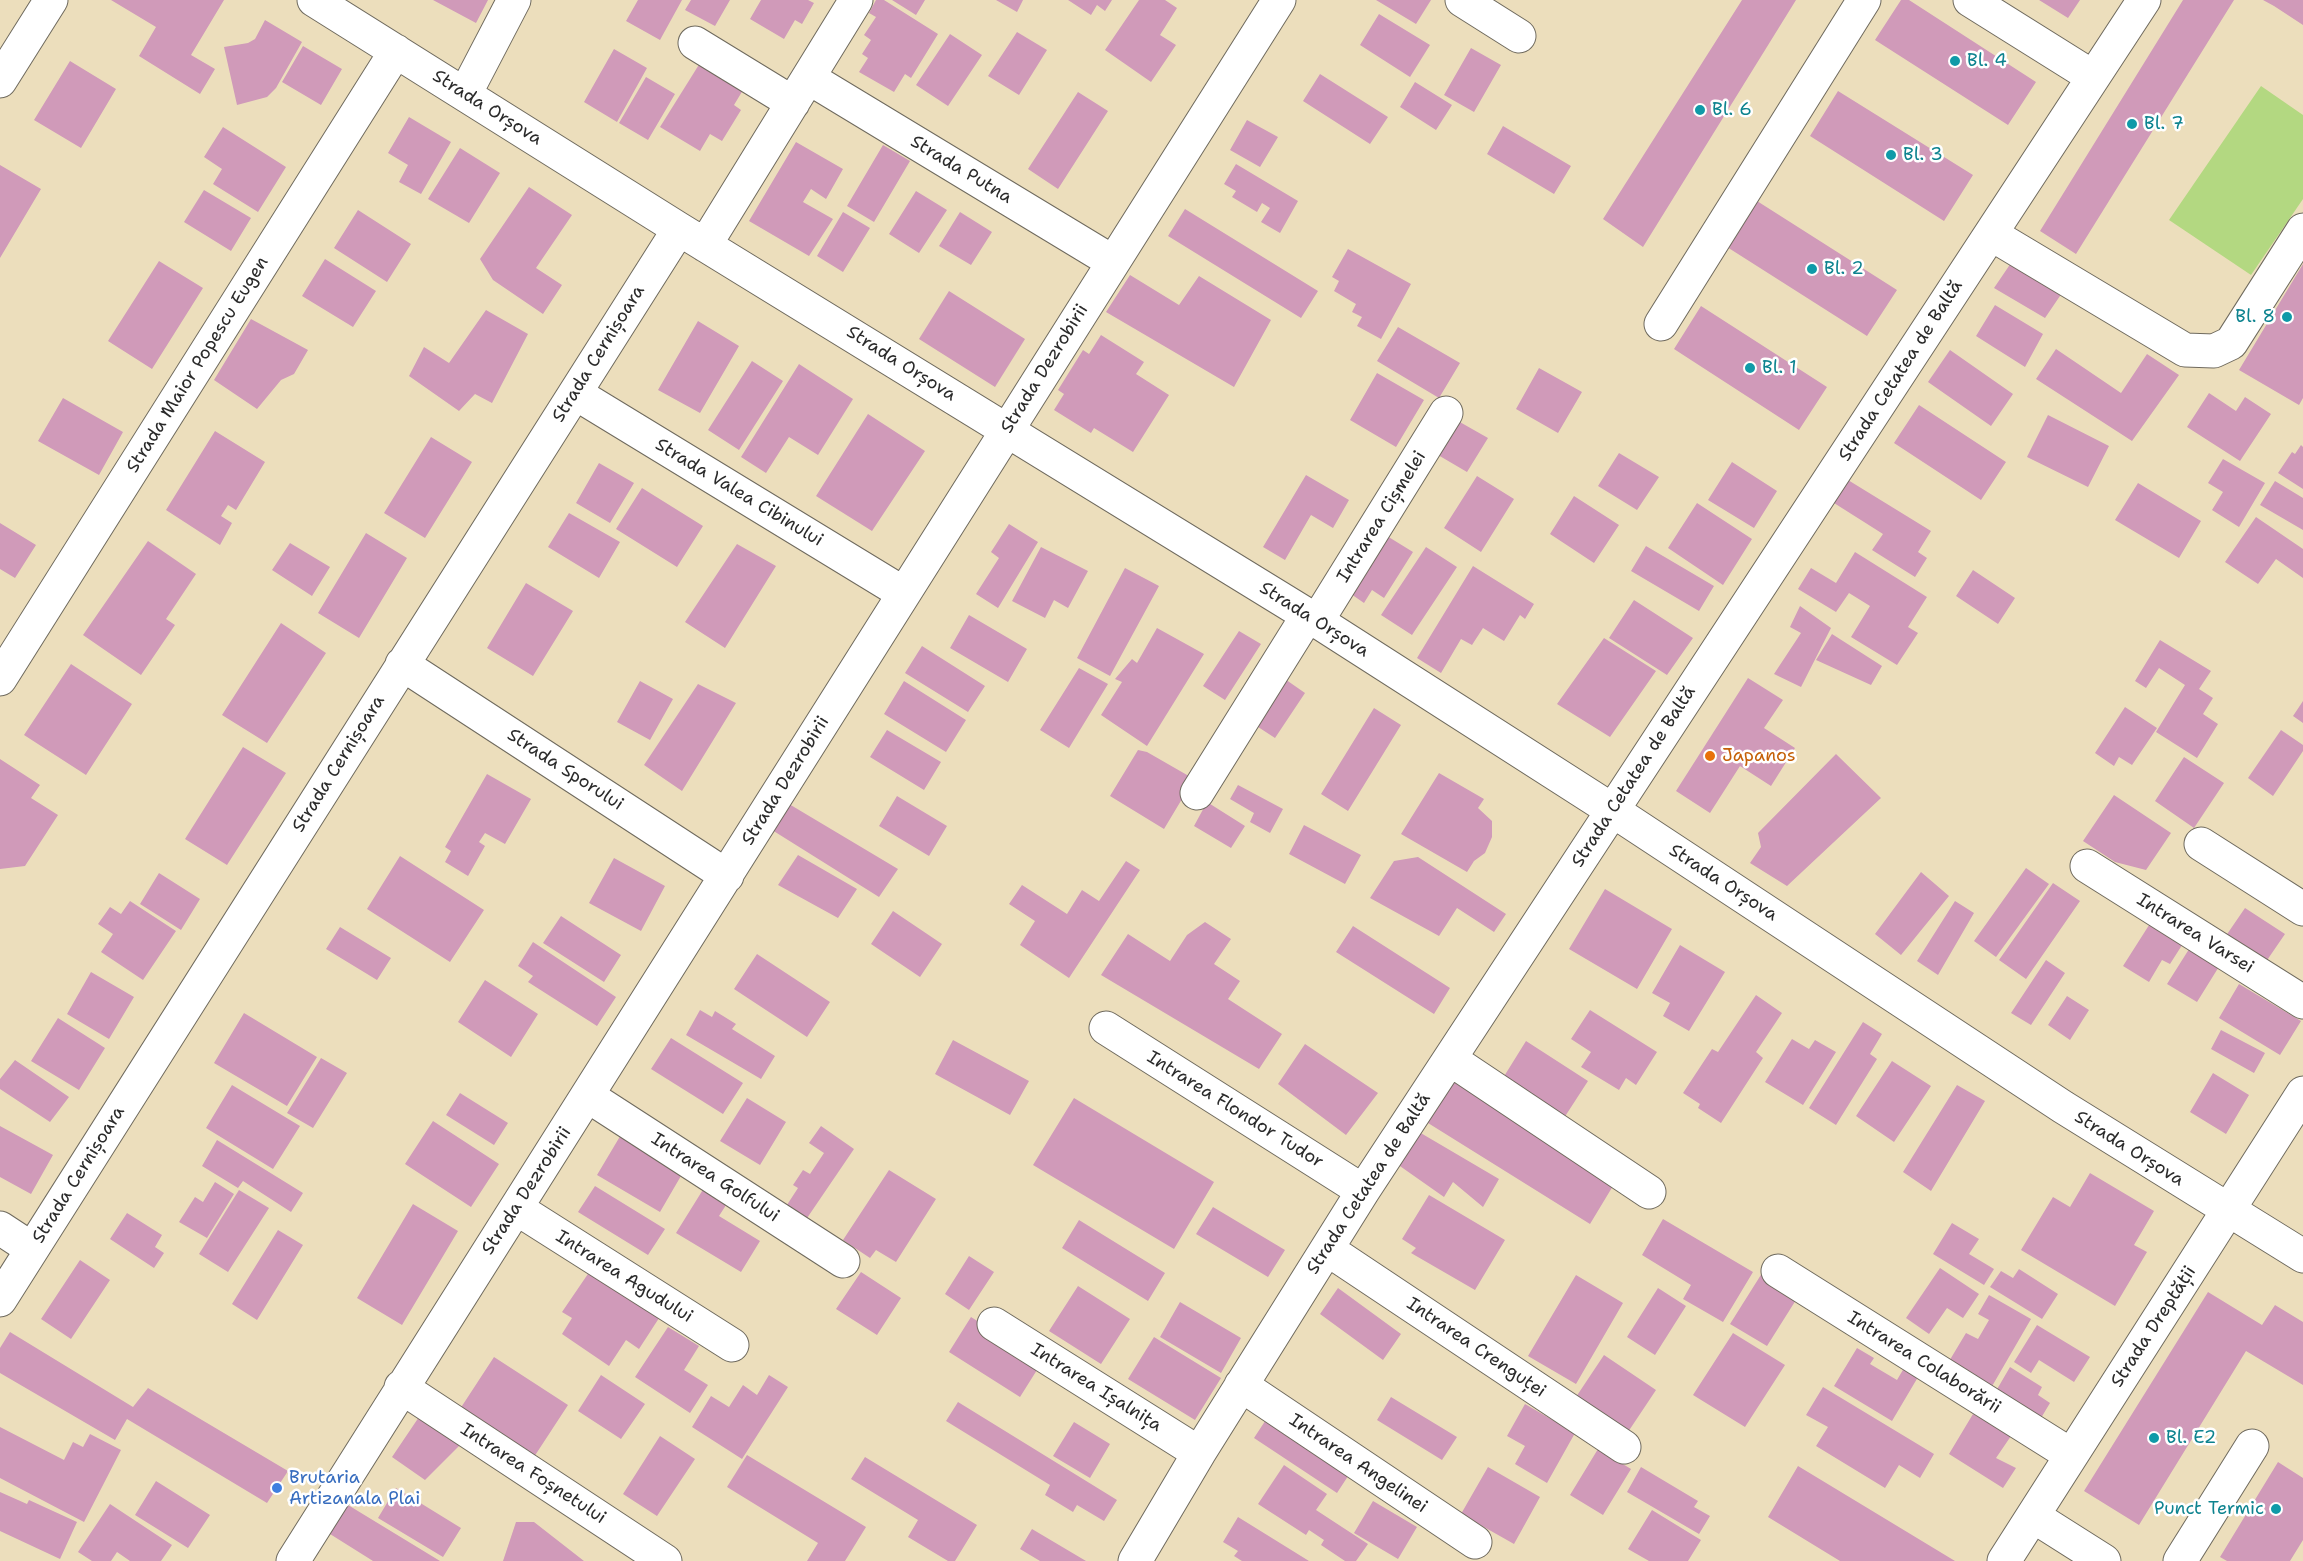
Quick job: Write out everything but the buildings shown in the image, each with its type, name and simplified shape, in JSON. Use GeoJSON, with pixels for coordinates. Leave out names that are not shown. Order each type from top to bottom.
{"type":"FeatureCollection","features":[{"type":"Feature","properties":{"kind":"street"},"geometry":{"type":"LineString","coordinates":[[0,81],[51,0]]}},
{"type":"Feature","properties":{"kind":"street","name":"Strada Orșova"},"geometry":{"type":"LineString","coordinates":[[314,0],[692,237],[1313,618],[1612,810],[2063,1107],[2227,1212],[2303,1256]]}},
{"type":"Feature","properties":{"kind":"street"},"geometry":{"type":"LineString","coordinates":[[465,94],[514,0]]}},
{"type":"Feature","properties":{"kind":"street","name":"Strada Cernișoara"},"geometry":{"type":"LineString","coordinates":[[0,1300],[575,393],[801,90],[856,0]]}},
{"type":"Feature","properties":{"kind":"street","name":"Strada Dezrobirii"},"geometry":{"type":"LineString","coordinates":[[293,1561],[1279,0]]}},
{"type":"Feature","properties":{"kind":"street"},"geometry":{"type":"LineString","coordinates":[[1462,0],[1519,36]]}},
{"type":"Feature","properties":{"kind":"street"},"geometry":{"type":"LineString","coordinates":[[1661,324],[1863,0]]}},
{"type":"Feature","properties":{"kind":"street"},"geometry":{"type":"LineString","coordinates":[[1970,0],[2093,77]]}},
{"type":"Feature","properties":{"kind":"street","name":"Strada Cetatea de Baltă"},"geometry":{"type":"LineString","coordinates":[[1135,1561],[1241,1385],[1364,1191],[2144,0]]}},
{"type":"Feature","properties":{"kind":"street","name":"Strada Putna"},"geometry":{"type":"LineString","coordinates":[[695,43],[801,90],[1113,262]]}},
{"type":"Feature","properties":{"kind":"street","name":"Strada Maior Popescu Eugen"},"geometry":{"type":"LineString","coordinates":[[0,679],[396,51]]}},
{"type":"Feature","properties":{"kind":"street"},"geometry":{"type":"LineString","coordinates":[[1991,234],[2185,350],[2214,351],[2231,344],[2303,230]]}},
{"type":"Feature","properties":{"kind":"street","name":"Strada Valea Cibinului"},"geometry":{"type":"LineString","coordinates":[[575,393],[903,593]]}},
{"type":"Feature","properties":{"kind":"street","name":"Intrarea Cișmelei"},"geometry":{"type":"LineString","coordinates":[[1197,793],[1446,413]]}},
{"type":"Feature","properties":{"kind":"street","name":"Strada Sporului"},"geometry":{"type":"LineString","coordinates":[[402,664],[727,876]]}},
{"type":"Feature","properties":{"kind":"street"},"geometry":{"type":"LineString","coordinates":[[2201,844],[2303,909]]}},
{"type":"Feature","properties":{"kind":"street","name":"Intrarea Varsei"},"geometry":{"type":"LineString","coordinates":[[2087,866],[2303,1002]]}},
{"type":"Feature","properties":{"kind":"street","name":"Intrarea Flondor Tudor"},"geometry":{"type":"LineString","coordinates":[[1106,1028],[1364,1191]]}},
{"type":"Feature","properties":{"kind":"street"},"geometry":{"type":"LineString","coordinates":[[1450,1059],[1649,1192]]}},
{"type":"Feature","properties":{"kind":"street","name":"Strada Dreptății"},"geometry":{"type":"LineString","coordinates":[[2004,1561],[2303,1094]]}},
{"type":"Feature","properties":{"kind":"street","name":"Intrarea Golfului"},"geometry":{"type":"LineString","coordinates":[[588,1096],[843,1261]]}},
{"type":"Feature","properties":{"kind":"street","name":"Intrarea Agudului"},"geometry":{"type":"LineString","coordinates":[[516,1208],[732,1346]]}},
{"type":"Feature","properties":{"kind":"street"},"geometry":{"type":"LineString","coordinates":[[0,1228],[32,1249]]}},
{"type":"Feature","properties":{"kind":"street","name":"Intrarea Crenguței"},"geometry":{"type":"LineString","coordinates":[[1328,1249],[1624,1447]]}},
{"type":"Feature","properties":{"kind":"street","name":"Intrarea Colaborării"},"geometry":{"type":"LineString","coordinates":[[1778,1271],[2071,1455]]}},
{"type":"Feature","properties":{"kind":"street","name":"Intrarea Ișalnița"},"geometry":{"type":"LineString","coordinates":[[994,1324],[1199,1453]]}},
{"type":"Feature","properties":{"kind":"street","name":"Intrarea Angelinei"},"geometry":{"type":"LineString","coordinates":[[1241,1385],[1475,1542]]}},
{"type":"Feature","properties":{"kind":"street","name":"Intrarea Foșnetului"},"geometry":{"type":"LineString","coordinates":[[401,1387],[665,1561]]}},
{"type":"Feature","properties":{"kind":"street"},"geometry":{"type":"LineString","coordinates":[[2180,1561],[2252,1446]]}},
{"type":"Feature","properties":{"kind":"street"},"geometry":{"type":"LineString","coordinates":[[2033,1516],[2104,1561]]}},
{"type":"Feature","properties":{"kind":"green space"},"geometry":{"type":"Polygon","coordinates":[[[2261,86],[2303,115],[2303,199],[2251,275],[2169,220],[2261,86]]]}},
{"type":"Feature","properties":{"kind":"place","name":"Bl. 4"},"geometry":{"type":"Point","coordinates":[1955,61]}},
{"type":"Feature","properties":{"kind":"place","name":"Bl. 6"},"geometry":{"type":"Point","coordinates":[1700,110]}},
{"type":"Feature","properties":{"kind":"place","name":"Bl. 7"},"geometry":{"type":"Point","coordinates":[2132,124]}},
{"type":"Feature","properties":{"kind":"place","name":"Bl. 3"},"geometry":{"type":"Point","coordinates":[1891,155]}},
{"type":"Feature","properties":{"kind":"place","name":"Bl. 2"},"geometry":{"type":"Point","coordinates":[1812,269]}},
{"type":"Feature","properties":{"kind":"place","name":"Bl. 8"},"geometry":{"type":"Point","coordinates":[2287,317]}},
{"type":"Feature","properties":{"kind":"place","name":"Bl. 1"},"geometry":{"type":"Point","coordinates":[1750,368]}},
{"type":"Feature","properties":{"kind":"place","name":"Japanos"},"geometry":{"type":"Point","coordinates":[1710,756]}},
{"type":"Feature","properties":{"kind":"place","name":"Bl. E2"},"geometry":{"type":"Point","coordinates":[2154,1438]}},
{"type":"Feature","properties":{"kind":"place","name":"Brutaria Artizanala Plai"},"geometry":{"type":"Point","coordinates":[277,1488]}},
{"type":"Feature","properties":{"kind":"place","name":"Punct Termic"},"geometry":{"type":"Point","coordinates":[2276,1509]}}]}
